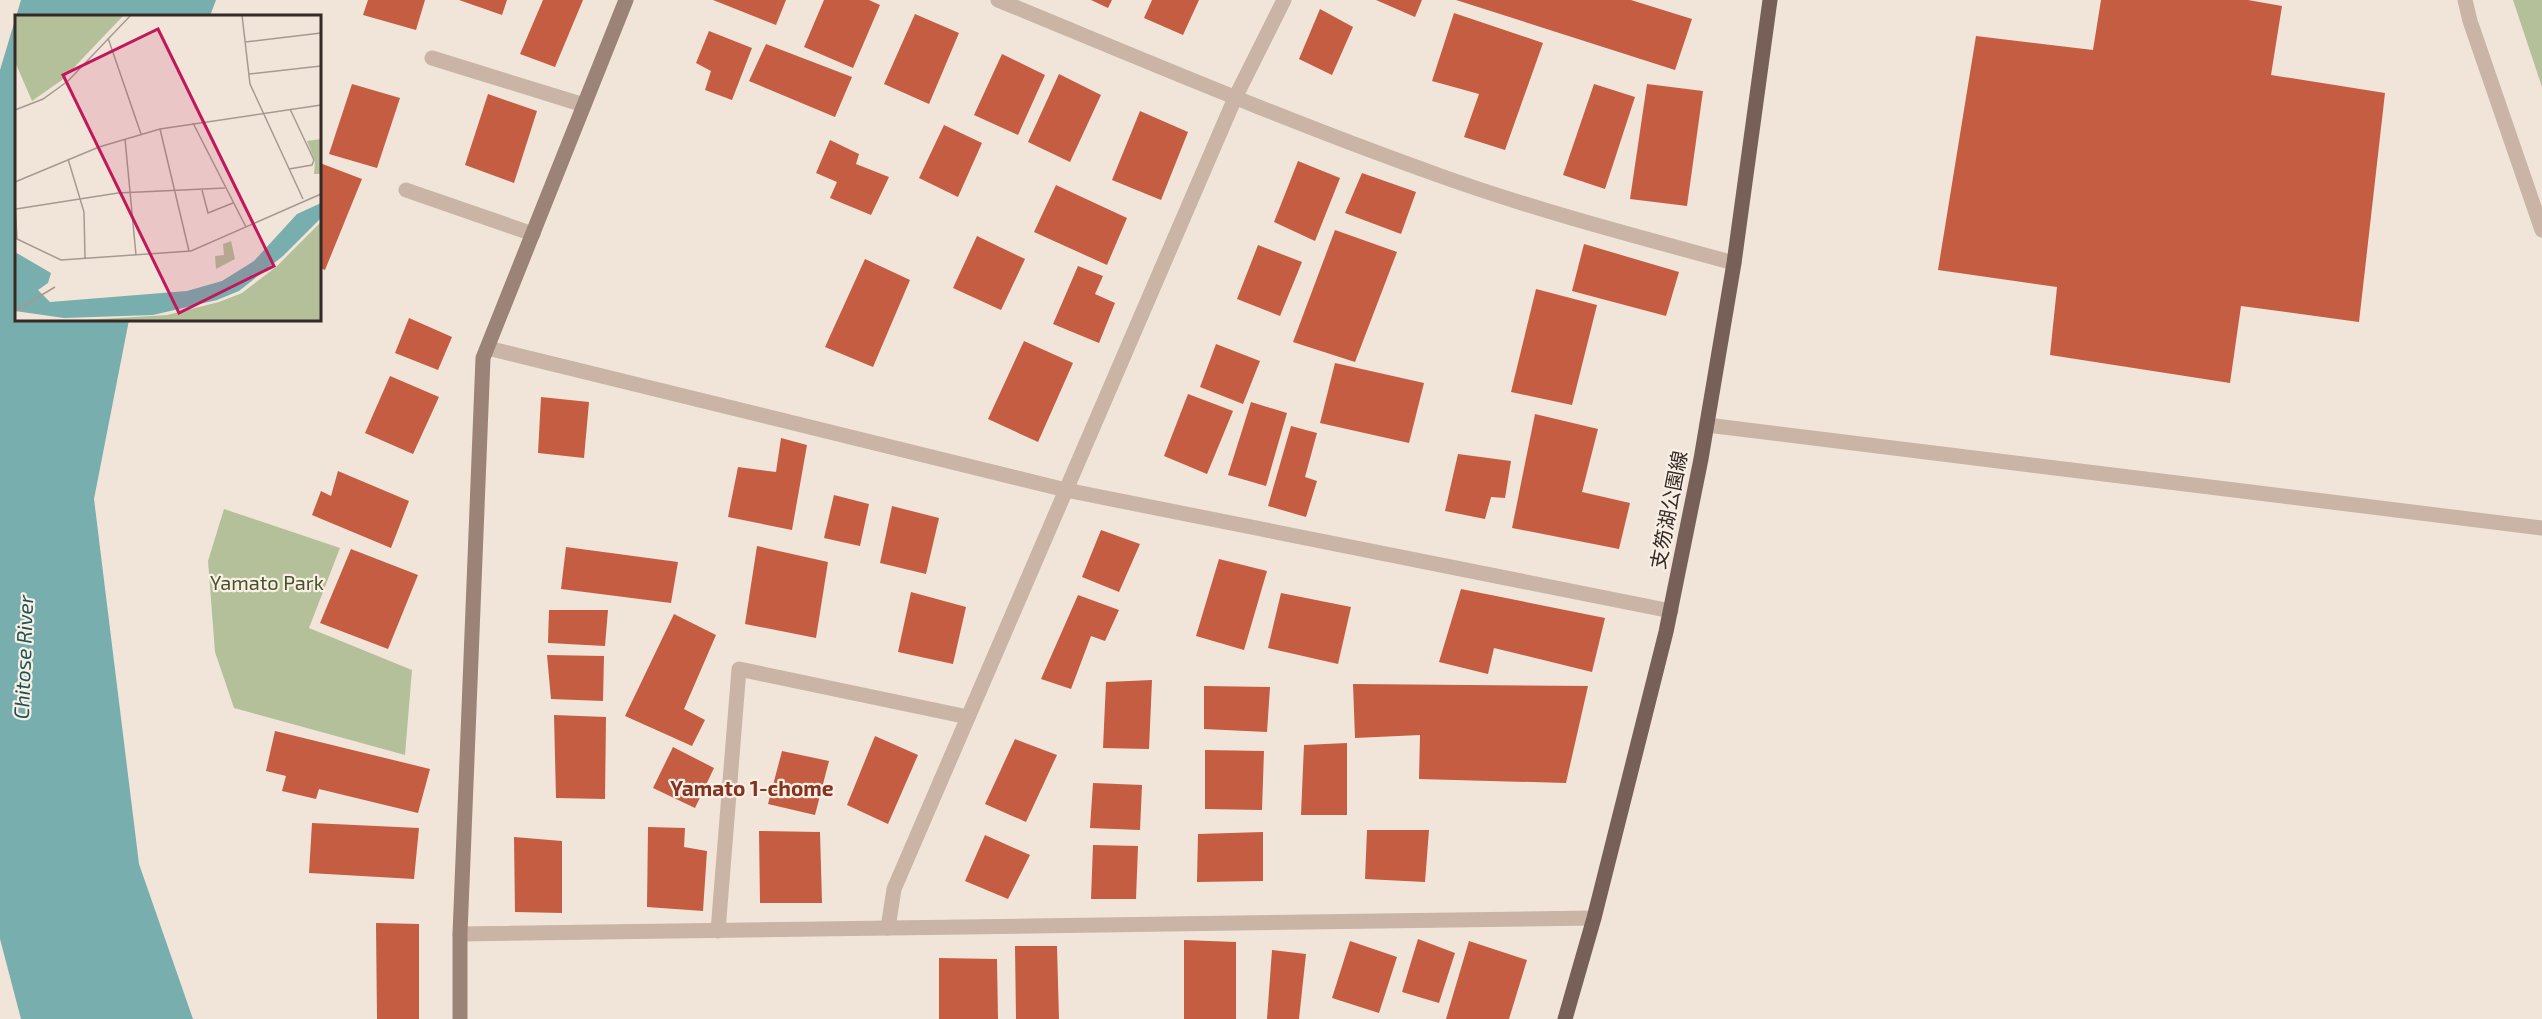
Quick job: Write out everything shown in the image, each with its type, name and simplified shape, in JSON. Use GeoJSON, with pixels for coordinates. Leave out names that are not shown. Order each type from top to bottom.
{"type":"FeatureCollection","features":[{"type":"Feature","properties":{"kind":"main road","name":"支笏湖公園線"},"geometry":{"type":"LineString","coordinates":[[1565,1019],[1594,918],[1671,611],[1707,425],[1734,263],[1770,0]]}},
{"type":"Feature","properties":{"kind":"street"},"geometry":{"type":"LineString","coordinates":[[460,1019],[460,934],[483,358],[626,0]]}},
{"type":"Feature","properties":{"kind":"street"},"geometry":{"type":"LineString","coordinates":[[998,0],[1235,98],[1438,176],[1601,227],[1734,263]]}},
{"type":"Feature","properties":{"kind":"street"},"geometry":{"type":"LineString","coordinates":[[888,928],[894,889],[1235,98],[1284,0]]}},
{"type":"Feature","properties":{"kind":"street"},"geometry":{"type":"LineString","coordinates":[[2465,0],[2470,21],[2542,230]]}},
{"type":"Feature","properties":{"kind":"street"},"geometry":{"type":"LineString","coordinates":[[432,58],[584,105]]}},
{"type":"Feature","properties":{"kind":"street"},"geometry":{"type":"LineString","coordinates":[[406,190],[533,234]]}},
{"type":"Feature","properties":{"kind":"street"},"geometry":{"type":"LineString","coordinates":[[488,348],[1066,490],[1671,611]]}},
{"type":"Feature","properties":{"kind":"street"},"geometry":{"type":"LineString","coordinates":[[1707,425],[2542,528]]}},
{"type":"Feature","properties":{"kind":"street"},"geometry":{"type":"LineString","coordinates":[[718,931],[739,669],[968,717]]}},
{"type":"Feature","properties":{"kind":"street"},"geometry":{"type":"LineString","coordinates":[[460,934],[1594,918]]}},
{"type":"Feature","properties":{"kind":"green space"},"geometry":{"type":"Polygon","coordinates":[[[2513,0],[2542,0],[2542,87],[2513,0]]]}},
{"type":"Feature","properties":{"kind":"green space","name":"Yamato Park"},"geometry":{"type":"Polygon","coordinates":[[[224,509],[340,548],[309,628],[412,670],[405,755],[234,708],[215,652],[208,561],[224,509]]]}},
{"type":"Feature","properties":{"kind":"water"},"geometry":{"type":"Polygon","coordinates":[[[21,0],[216,0],[210,15],[16,15],[21,0]]]}},
{"type":"Feature","properties":{"kind":"water","name":"Chitose River"},"geometry":{"type":"Polygon","coordinates":[[[15,20],[15,321],[129,321],[94,499],[139,864],[193,1019],[21,1019],[0,939],[0,70],[15,20]]]}},
{"type":"Feature","properties":{"kind":"building"},"geometry":{"type":"Polygon","coordinates":[[[368,0],[425,0],[416,30],[363,15],[368,0]]]}},
{"type":"Feature","properties":{"kind":"building"},"geometry":{"type":"Polygon","coordinates":[[[459,0],[507,0],[502,15],[459,0]]]}},
{"type":"Feature","properties":{"kind":"building"},"geometry":{"type":"Polygon","coordinates":[[[543,0],[583,0],[555,67],[520,54],[543,0]]]}},
{"type":"Feature","properties":{"kind":"building"},"geometry":{"type":"Polygon","coordinates":[[[713,0],[786,0],[776,25],[713,0]]]}},
{"type":"Feature","properties":{"kind":"building"},"geometry":{"type":"Polygon","coordinates":[[[824,0],[869,0],[880,5],[853,68],[804,47],[824,0]]]}},
{"type":"Feature","properties":{"kind":"building"},"geometry":{"type":"Polygon","coordinates":[[[1091,0],[1112,0],[1108,8],[1091,0]]]}},
{"type":"Feature","properties":{"kind":"building"},"geometry":{"type":"Polygon","coordinates":[[[1152,0],[1199,0],[1183,35],[1144,18],[1152,0]]]}},
{"type":"Feature","properties":{"kind":"building"},"geometry":{"type":"Polygon","coordinates":[[[1376,0],[1422,0],[1415,17],[1376,0]]]}},
{"type":"Feature","properties":{"kind":"building"},"geometry":{"type":"Polygon","coordinates":[[[1456,0],[1631,0],[1692,19],[1675,70],[1456,0]]]}},
{"type":"Feature","properties":{"kind":"building"},"geometry":{"type":"Polygon","coordinates":[[[2101,0],[2248,0],[2282,6],[2271,75],[2385,93],[2359,322],[2241,306],[2230,383],[2050,355],[2057,287],[1938,270],[1976,36],[2093,50],[2101,0]]]}},
{"type":"Feature","properties":{"kind":"building"},"geometry":{"type":"Polygon","coordinates":[[[1320,9],[1353,27],[1332,75],[1299,59],[1320,9]]]}},
{"type":"Feature","properties":{"kind":"building"},"geometry":{"type":"Polygon","coordinates":[[[1454,13],[1543,43],[1505,150],[1464,137],[1479,94],[1432,81],[1454,13]]]}},
{"type":"Feature","properties":{"kind":"building"},"geometry":{"type":"Polygon","coordinates":[[[915,14],[959,33],[929,104],[884,84],[915,14]]]}},
{"type":"Feature","properties":{"kind":"building"},"geometry":{"type":"Polygon","coordinates":[[[709,31],[752,48],[732,100],[705,90],[711,71],[696,63],[709,31]]]}},
{"type":"Feature","properties":{"kind":"building"},"geometry":{"type":"Polygon","coordinates":[[[766,44],[852,77],[835,117],[749,81],[766,44]]]}},
{"type":"Feature","properties":{"kind":"building"},"geometry":{"type":"Polygon","coordinates":[[[1002,54],[1045,75],[1018,135],[974,115],[1002,54]]]}},
{"type":"Feature","properties":{"kind":"building"},"geometry":{"type":"Polygon","coordinates":[[[1059,74],[1101,95],[1070,162],[1028,142],[1059,74]]]}},
{"type":"Feature","properties":{"kind":"building"},"geometry":{"type":"Polygon","coordinates":[[[352,84],[400,98],[377,168],[329,154],[352,84]]]}},
{"type":"Feature","properties":{"kind":"building"},"geometry":{"type":"Polygon","coordinates":[[[1594,84],[1635,97],[1605,189],[1563,175],[1594,84]]]}},
{"type":"Feature","properties":{"kind":"building"},"geometry":{"type":"Polygon","coordinates":[[[1647,84],[1703,91],[1687,206],[1630,199],[1647,84]]]}},
{"type":"Feature","properties":{"kind":"building"},"geometry":{"type":"Polygon","coordinates":[[[488,94],[537,111],[514,183],[465,165],[488,94]]]}},
{"type":"Feature","properties":{"kind":"building"},"geometry":{"type":"Polygon","coordinates":[[[1140,111],[1188,132],[1161,200],[1112,180],[1140,111]]]}},
{"type":"Feature","properties":{"kind":"building"},"geometry":{"type":"Polygon","coordinates":[[[944,125],[982,143],[958,197],[919,178],[944,125]]]}},
{"type":"Feature","properties":{"kind":"building"},"geometry":{"type":"Polygon","coordinates":[[[830,140],[859,154],[856,164],[889,177],[871,215],[830,198],[837,182],[816,173],[830,140]]]}},
{"type":"Feature","properties":{"kind":"building"},"geometry":{"type":"Polygon","coordinates":[[[1298,161],[1340,178],[1315,241],[1274,222],[1298,161]]]}},
{"type":"Feature","properties":{"kind":"building"},"geometry":{"type":"Polygon","coordinates":[[[321,163],[362,179],[325,270],[321,268],[321,163]]]}},
{"type":"Feature","properties":{"kind":"building"},"geometry":{"type":"Polygon","coordinates":[[[1362,173],[1416,192],[1401,234],[1345,213],[1362,173]]]}},
{"type":"Feature","properties":{"kind":"building"},"geometry":{"type":"Polygon","coordinates":[[[1056,185],[1127,218],[1107,265],[1034,232],[1056,185]]]}},
{"type":"Feature","properties":{"kind":"building"},"geometry":{"type":"Polygon","coordinates":[[[1335,230],[1397,252],[1355,362],[1293,342],[1335,230]]]}},
{"type":"Feature","properties":{"kind":"building"},"geometry":{"type":"Polygon","coordinates":[[[977,236],[1025,259],[1001,310],[953,288],[977,236]]]}},
{"type":"Feature","properties":{"kind":"building"},"geometry":{"type":"Polygon","coordinates":[[[1584,244],[1679,272],[1666,316],[1572,291],[1584,244]]]}},
{"type":"Feature","properties":{"kind":"building"},"geometry":{"type":"Polygon","coordinates":[[[1258,245],[1302,262],[1280,316],[1237,299],[1258,245]]]}},
{"type":"Feature","properties":{"kind":"building"},"geometry":{"type":"Polygon","coordinates":[[[865,259],[910,280],[873,367],[825,347],[865,259]]]}},
{"type":"Feature","properties":{"kind":"building"},"geometry":{"type":"Polygon","coordinates":[[[1078,266],[1103,276],[1095,294],[1115,303],[1099,343],[1053,324],[1078,266]]]}},
{"type":"Feature","properties":{"kind":"building"},"geometry":{"type":"Polygon","coordinates":[[[1536,289],[1597,305],[1572,405],[1511,392],[1536,289]]]}},
{"type":"Feature","properties":{"kind":"building"},"geometry":{"type":"Polygon","coordinates":[[[409,318],[452,337],[438,370],[395,353],[409,318]]]}},
{"type":"Feature","properties":{"kind":"building"},"geometry":{"type":"Polygon","coordinates":[[[1024,341],[1073,363],[1038,442],[988,419],[1024,341]]]}},
{"type":"Feature","properties":{"kind":"building"},"geometry":{"type":"Polygon","coordinates":[[[1216,344],[1260,361],[1243,404],[1200,387],[1216,344]]]}},
{"type":"Feature","properties":{"kind":"building"},"geometry":{"type":"Polygon","coordinates":[[[1335,363],[1424,383],[1409,443],[1320,423],[1335,363]]]}},
{"type":"Feature","properties":{"kind":"building"},"geometry":{"type":"Polygon","coordinates":[[[390,376],[439,397],[413,454],[365,433],[390,376]]]}},
{"type":"Feature","properties":{"kind":"building"},"geometry":{"type":"Polygon","coordinates":[[[1188,394],[1233,411],[1207,474],[1164,456],[1188,394]]]}},
{"type":"Feature","properties":{"kind":"building"},"geometry":{"type":"Polygon","coordinates":[[[541,397],[589,402],[584,458],[538,453],[541,397]]]}},
{"type":"Feature","properties":{"kind":"building"},"geometry":{"type":"Polygon","coordinates":[[[1251,402],[1287,413],[1266,486],[1228,475],[1251,402]]]}},
{"type":"Feature","properties":{"kind":"building"},"geometry":{"type":"Polygon","coordinates":[[[1535,414],[1598,429],[1582,492],[1630,503],[1619,549],[1512,528],[1535,414]]]}},
{"type":"Feature","properties":{"kind":"building"},"geometry":{"type":"Polygon","coordinates":[[[1291,426],[1317,433],[1305,477],[1317,481],[1306,517],[1268,506],[1291,426]]]}},
{"type":"Feature","properties":{"kind":"building"},"geometry":{"type":"Polygon","coordinates":[[[781,438],[807,445],[792,530],[728,517],[738,467],[776,472],[781,438]]]}},
{"type":"Feature","properties":{"kind":"building"},"geometry":{"type":"Polygon","coordinates":[[[1458,454],[1511,461],[1505,498],[1491,497],[1485,519],[1445,511],[1458,454]]]}},
{"type":"Feature","properties":{"kind":"building"},"geometry":{"type":"Polygon","coordinates":[[[338,471],[409,501],[391,548],[312,515],[321,491],[331,496],[338,471]]]}},
{"type":"Feature","properties":{"kind":"building"},"geometry":{"type":"Polygon","coordinates":[[[834,495],[869,504],[860,546],[824,538],[834,495]]]}},
{"type":"Feature","properties":{"kind":"building"},"geometry":{"type":"Polygon","coordinates":[[[892,506],[939,518],[926,574],[880,563],[892,506]]]}},
{"type":"Feature","properties":{"kind":"building"},"geometry":{"type":"Polygon","coordinates":[[[1101,530],[1140,544],[1119,592],[1082,577],[1101,530]]]}},
{"type":"Feature","properties":{"kind":"building"},"geometry":{"type":"Polygon","coordinates":[[[757,546],[828,562],[816,638],[745,624],[757,546]]]}},
{"type":"Feature","properties":{"kind":"building"},"geometry":{"type":"Polygon","coordinates":[[[566,547],[678,562],[671,603],[561,589],[566,547]]]}},
{"type":"Feature","properties":{"kind":"building"},"geometry":{"type":"Polygon","coordinates":[[[351,549],[418,575],[388,649],[320,623],[351,549]]]}},
{"type":"Feature","properties":{"kind":"building"},"geometry":{"type":"Polygon","coordinates":[[[1219,559],[1267,571],[1244,650],[1196,636],[1219,559]]]}},
{"type":"Feature","properties":{"kind":"building"},"geometry":{"type":"Polygon","coordinates":[[[1461,589],[1605,618],[1592,672],[1494,648],[1488,674],[1439,662],[1461,589]]]}},
{"type":"Feature","properties":{"kind":"building"},"geometry":{"type":"Polygon","coordinates":[[[911,592],[966,607],[953,664],[898,652],[911,592]]]}},
{"type":"Feature","properties":{"kind":"building"},"geometry":{"type":"Polygon","coordinates":[[[1281,593],[1351,607],[1338,664],[1268,648],[1281,593]]]}},
{"type":"Feature","properties":{"kind":"building"},"geometry":{"type":"Polygon","coordinates":[[[1078,595],[1119,610],[1105,641],[1091,636],[1071,689],[1041,679],[1078,595]]]}},
{"type":"Feature","properties":{"kind":"building"},"geometry":{"type":"Polygon","coordinates":[[[549,610],[608,610],[605,646],[548,643],[549,610]]]}},
{"type":"Feature","properties":{"kind":"building"},"geometry":{"type":"Polygon","coordinates":[[[674,614],[716,635],[684,709],[705,720],[692,746],[625,716],[674,614]]]}},
{"type":"Feature","properties":{"kind":"building"},"geometry":{"type":"Polygon","coordinates":[[[547,655],[604,656],[603,701],[551,699],[547,655]]]}},
{"type":"Feature","properties":{"kind":"building"},"geometry":{"type":"Polygon","coordinates":[[[1152,680],[1149,749],[1103,748],[1106,682],[1152,680]]]}},
{"type":"Feature","properties":{"kind":"building"},"geometry":{"type":"Polygon","coordinates":[[[1353,684],[1588,686],[1566,783],[1419,779],[1420,735],[1355,738],[1353,684]]]}},
{"type":"Feature","properties":{"kind":"building"},"geometry":{"type":"Polygon","coordinates":[[[1204,686],[1270,687],[1267,732],[1204,729],[1204,686]]]}},
{"type":"Feature","properties":{"kind":"building"},"geometry":{"type":"Polygon","coordinates":[[[554,715],[606,717],[605,799],[556,798],[554,715]]]}},
{"type":"Feature","properties":{"kind":"building"},"geometry":{"type":"Polygon","coordinates":[[[275,731],[430,769],[418,813],[319,789],[316,799],[282,791],[286,776],[266,771],[275,731]]]}},
{"type":"Feature","properties":{"kind":"building"},"geometry":{"type":"Polygon","coordinates":[[[875,736],[918,755],[888,824],[847,805],[875,736]]]}},
{"type":"Feature","properties":{"kind":"building"},"geometry":{"type":"Polygon","coordinates":[[[1015,739],[1057,755],[1026,822],[985,804],[1015,739]]]}},
{"type":"Feature","properties":{"kind":"building"},"geometry":{"type":"Polygon","coordinates":[[[1347,743],[1347,815],[1301,815],[1304,745],[1347,743]]]}},
{"type":"Feature","properties":{"kind":"building"},"geometry":{"type":"Polygon","coordinates":[[[673,747],[714,768],[695,808],[653,788],[673,747]]]}},
{"type":"Feature","properties":{"kind":"building"},"geometry":{"type":"Polygon","coordinates":[[[1205,750],[1264,751],[1262,810],[1205,809],[1205,750]]]}},
{"type":"Feature","properties":{"kind":"building"},"geometry":{"type":"Polygon","coordinates":[[[782,751],[829,761],[815,815],[768,804],[782,751]]]}},
{"type":"Feature","properties":{"kind":"building"},"geometry":{"type":"Polygon","coordinates":[[[1093,783],[1142,785],[1140,830],[1090,828],[1093,783]]]}},
{"type":"Feature","properties":{"kind":"building"},"geometry":{"type":"Polygon","coordinates":[[[312,823],[419,828],[414,879],[309,873],[312,823]]]}},
{"type":"Feature","properties":{"kind":"building"},"geometry":{"type":"Polygon","coordinates":[[[648,827],[685,828],[684,847],[707,851],[703,911],[647,907],[648,827]]]}},
{"type":"Feature","properties":{"kind":"building"},"geometry":{"type":"Polygon","coordinates":[[[1367,830],[1429,830],[1425,882],[1365,879],[1367,830]]]}},
{"type":"Feature","properties":{"kind":"building"},"geometry":{"type":"Polygon","coordinates":[[[759,831],[820,832],[822,903],[760,903],[759,831]]]}},
{"type":"Feature","properties":{"kind":"building"},"geometry":{"type":"Polygon","coordinates":[[[1263,832],[1263,881],[1197,882],[1198,834],[1263,832]]]}},
{"type":"Feature","properties":{"kind":"building"},"geometry":{"type":"Polygon","coordinates":[[[985,835],[1030,855],[1008,899],[965,881],[985,835]]]}},
{"type":"Feature","properties":{"kind":"building"},"geometry":{"type":"Polygon","coordinates":[[[514,837],[562,841],[562,913],[515,912],[514,837]]]}},
{"type":"Feature","properties":{"kind":"building"},"geometry":{"type":"Polygon","coordinates":[[[1093,845],[1138,846],[1136,899],[1091,899],[1093,845]]]}},
{"type":"Feature","properties":{"kind":"building"},"geometry":{"type":"Polygon","coordinates":[[[376,923],[419,924],[419,1019],[377,1019],[376,923]]]}},
{"type":"Feature","properties":{"kind":"building"},"geometry":{"type":"Polygon","coordinates":[[[1418,939],[1455,953],[1439,1003],[1402,992],[1418,939]]]}},
{"type":"Feature","properties":{"kind":"building"},"geometry":{"type":"Polygon","coordinates":[[[1184,940],[1236,942],[1236,1019],[1184,1019],[1184,940]]]}},
{"type":"Feature","properties":{"kind":"building"},"geometry":{"type":"Polygon","coordinates":[[[1350,941],[1397,957],[1379,1013],[1332,998],[1350,941]]]}},
{"type":"Feature","properties":{"kind":"building"},"geometry":{"type":"Polygon","coordinates":[[[1469,941],[1527,960],[1509,1019],[1446,1019],[1469,941]]]}},
{"type":"Feature","properties":{"kind":"building"},"geometry":{"type":"Polygon","coordinates":[[[1015,946],[1057,946],[1059,1019],[1016,1019],[1015,946]]]}},
{"type":"Feature","properties":{"kind":"building"},"geometry":{"type":"Polygon","coordinates":[[[1272,950],[1306,954],[1299,1019],[1267,1019],[1272,950]]]}},
{"type":"Feature","properties":{"kind":"building"},"geometry":{"type":"Polygon","coordinates":[[[939,958],[997,959],[998,1019],[939,1019],[939,958]]]}},
{"type":"Feature","properties":{"kind":"district","name":"Yamato 1-chome"},"geometry":{"type":"Point","coordinates":[752,789]}}]}
